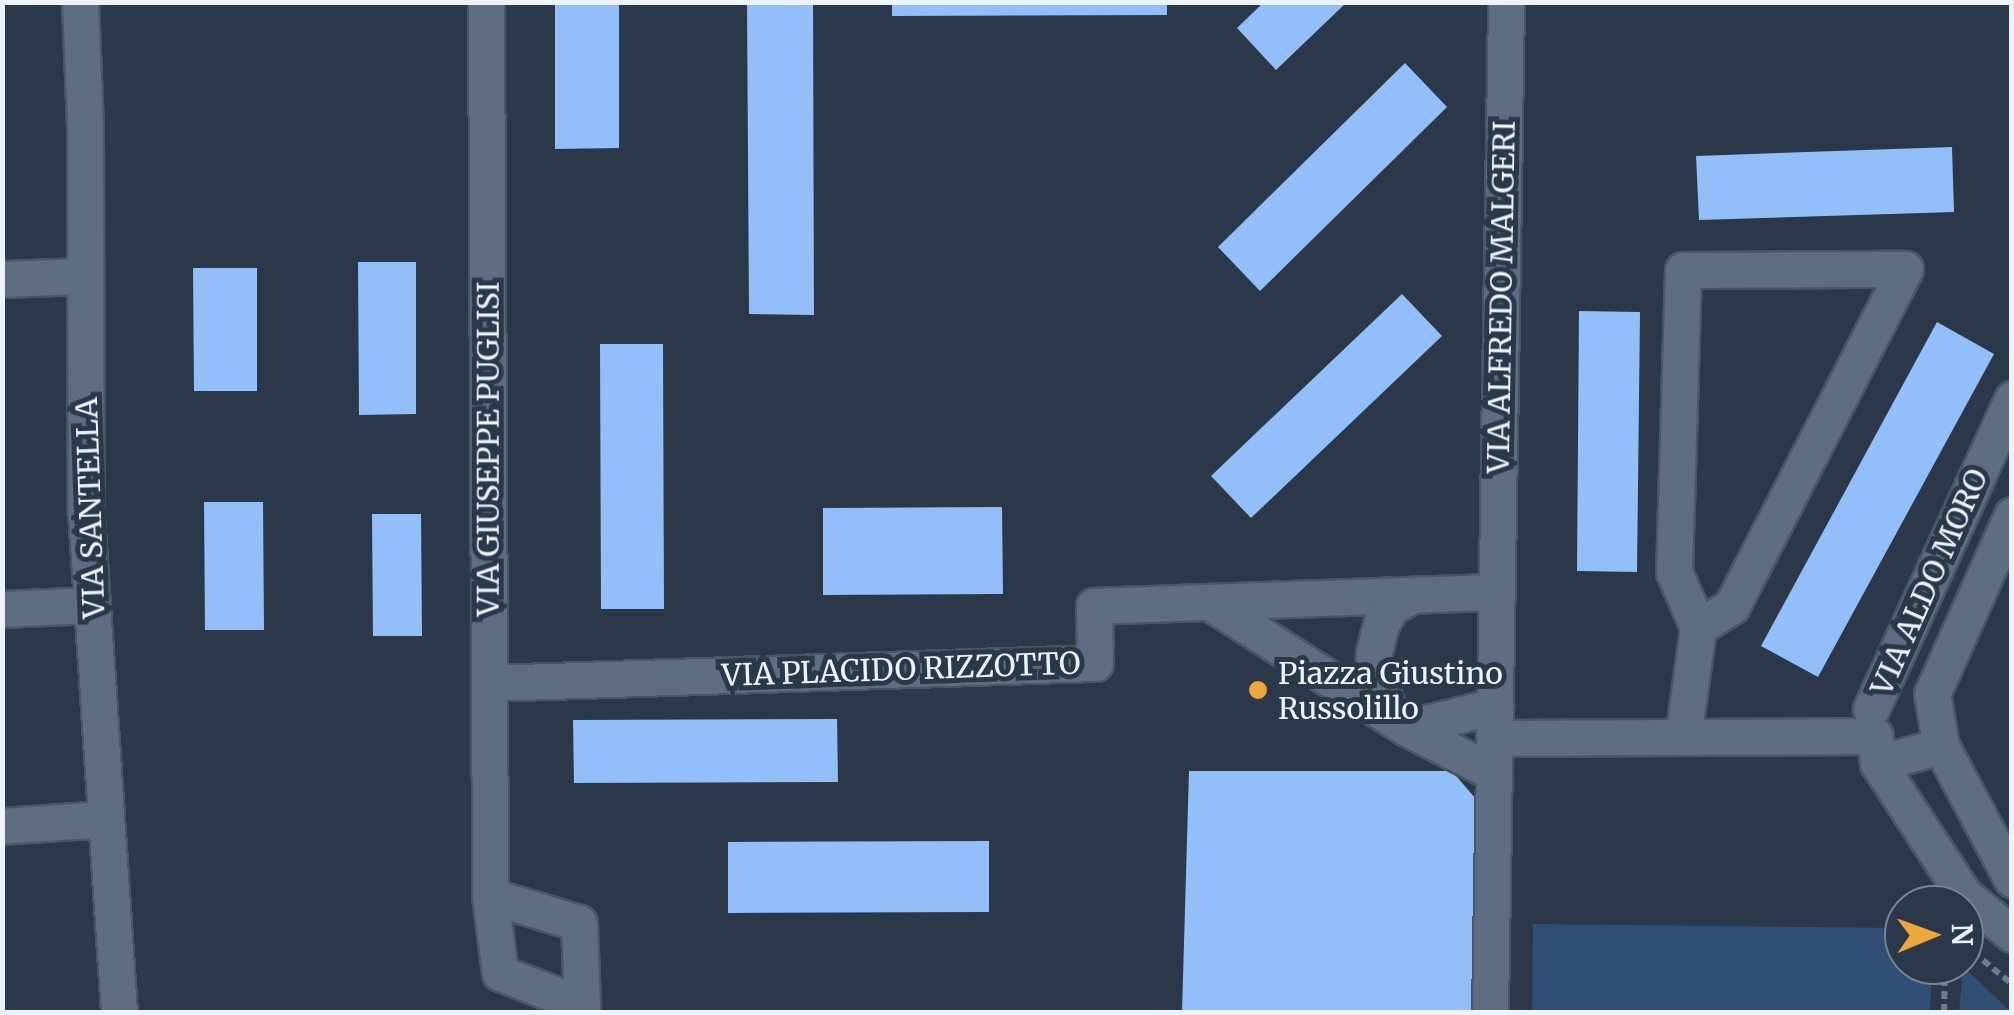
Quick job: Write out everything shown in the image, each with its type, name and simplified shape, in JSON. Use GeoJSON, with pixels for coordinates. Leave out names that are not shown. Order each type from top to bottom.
{"type":"FeatureCollection","features":[{"type":"Feature","properties":{"kind":"street","name":"VIA SANTELLA"},"geometry":{"type":"LineString","coordinates":[[80,2],[86,513],[119,1012]]}},
{"type":"Feature","properties":{"kind":"street","name":"VIA GIUSEPPE PUGLISI"},"geometry":{"type":"LineString","coordinates":[[486,2],[490,896],[500,972],[582,1009]]}},
{"type":"Feature","properties":{"kind":"street","name":"VIA ALFREDO MALGERI"},"geometry":{"type":"LineString","coordinates":[[1490,1012],[1506,2]]}},
{"type":"Feature","properties":{"kind":"street"},"geometry":{"type":"LineString","coordinates":[[1683,737],[1698,628],[1674,572],[1683,270],[1905,269],[1732,606],[1698,628]]}},
{"type":"Feature","properties":{"kind":"street"},"geometry":{"type":"LineString","coordinates":[[2,279],[85,276]]}},
{"type":"Feature","properties":{"kind":"street","name":"VIA ALDO MORO"},"geometry":{"type":"LineString","coordinates":[[1875,736],[2012,399]]}},
{"type":"Feature","properties":{"kind":"street","name":"VIA ALDO MORO"},"geometry":{"type":"LineString","coordinates":[[2012,515],[1932,694],[1941,746],[2012,879]]}},
{"type":"Feature","properties":{"kind":"street","name":"VIA PLACIDO RIZZOTTO"},"geometry":{"type":"LineString","coordinates":[[489,682],[1095,663],[1094,606],[1496,592]]}},
{"type":"Feature","properties":{"kind":"street"},"geometry":{"type":"LineString","coordinates":[[1400,724],[1373,670],[1374,652],[1381,624],[1392,606],[1412,595]]}},
{"type":"Feature","properties":{"kind":"street"},"geometry":{"type":"LineString","coordinates":[[1210,602],[1400,724],[1494,774]]}},
{"type":"Feature","properties":{"kind":"street"},"geometry":{"type":"LineString","coordinates":[[2,608],[92,605]]}},
{"type":"Feature","properties":{"kind":"street"},"geometry":{"type":"LineString","coordinates":[[1875,736],[1932,694]]}},
{"type":"Feature","properties":{"kind":"street"},"geometry":{"type":"LineString","coordinates":[[1400,724],[1494,722],[1683,737],[1875,736],[1941,746]]}},
{"type":"Feature","properties":{"kind":"street"},"geometry":{"type":"LineString","coordinates":[[1875,736],[1964,895],[2012,934]]}},
{"type":"Feature","properties":{"kind":"street"},"geometry":{"type":"LineString","coordinates":[[2,826],[106,818]]}},
{"type":"Feature","properties":{"kind":"street"},"geometry":{"type":"LineString","coordinates":[[490,896],[579,923],[582,1009]]}},
{"type":"Feature","properties":{"kind":"path"},"geometry":{"type":"LineString","coordinates":[[1984,960],[2012,984]]}},
{"type":"Feature","properties":{"kind":"path"},"geometry":{"type":"LineString","coordinates":[[1944,1012],[1945,985]]}},
{"type":"Feature","properties":{"kind":"shaded area"},"geometry":{"type":"Polygon","coordinates":[[[1533,924],[1884,928],[1884,985],[1931,985],[1930,1012],[1532,1012],[1533,924]]]}},
{"type":"Feature","properties":{"kind":"shaded area"},"geometry":{"type":"Polygon","coordinates":[[[1962,985],[1983,985],[2011,1012],[1959,1012],[1962,985]]]}},
{"type":"Feature","properties":{"kind":"building"},"geometry":{"type":"Polygon","coordinates":[[[555,2],[619,2],[619,148],[555,149],[555,2]]]}},
{"type":"Feature","properties":{"kind":"building"},"geometry":{"type":"Polygon","coordinates":[[[747,2],[813,2],[814,315],[749,314],[747,2]]]}},
{"type":"Feature","properties":{"kind":"building"},"geometry":{"type":"Polygon","coordinates":[[[892,2],[1167,2],[1167,15],[892,16],[892,2]]]}},
{"type":"Feature","properties":{"kind":"building"},"geometry":{"type":"Polygon","coordinates":[[[1264,2],[1347,2],[1276,70],[1237,28],[1264,2]]]}},
{"type":"Feature","properties":{"kind":"building"},"geometry":{"type":"Polygon","coordinates":[[[1405,63],[1447,107],[1260,291],[1218,247],[1405,63]]]}},
{"type":"Feature","properties":{"kind":"building"},"geometry":{"type":"Polygon","coordinates":[[[1952,147],[1954,212],[1699,220],[1696,156],[1952,147]]]}},
{"type":"Feature","properties":{"kind":"building"},"geometry":{"type":"Polygon","coordinates":[[[358,262],[416,262],[416,414],[359,415],[358,262]]]}},
{"type":"Feature","properties":{"kind":"building"},"geometry":{"type":"Polygon","coordinates":[[[193,268],[257,268],[257,391],[194,391],[193,268]]]}},
{"type":"Feature","properties":{"kind":"building"},"geometry":{"type":"Polygon","coordinates":[[[1402,294],[1442,336],[1251,518],[1211,476],[1402,294]]]}},
{"type":"Feature","properties":{"kind":"building"},"geometry":{"type":"Polygon","coordinates":[[[1579,311],[1640,312],[1637,572],[1577,571],[1579,311]]]}},
{"type":"Feature","properties":{"kind":"building"},"geometry":{"type":"Polygon","coordinates":[[[1937,322],[1994,354],[1818,677],[1761,646],[1937,322]]]}},
{"type":"Feature","properties":{"kind":"building"},"geometry":{"type":"Polygon","coordinates":[[[600,344],[663,344],[664,609],[601,609],[600,344]]]}},
{"type":"Feature","properties":{"kind":"building"},"geometry":{"type":"Polygon","coordinates":[[[204,502],[263,502],[264,630],[205,630],[204,502]]]}},
{"type":"Feature","properties":{"kind":"building"},"geometry":{"type":"Polygon","coordinates":[[[1002,507],[1003,594],[823,595],[823,508],[1002,507]]]}},
{"type":"Feature","properties":{"kind":"building"},"geometry":{"type":"Polygon","coordinates":[[[372,514],[421,514],[422,636],[373,636],[372,514]]]}},
{"type":"Feature","properties":{"kind":"building"},"geometry":{"type":"Polygon","coordinates":[[[837,719],[838,782],[574,783],[573,720],[837,719]]]}},
{"type":"Feature","properties":{"kind":"building"},"geometry":{"type":"Polygon","coordinates":[[[1189,771],[1452,771],[1493,819],[1482,1012],[1182,1012],[1189,771]]]}},
{"type":"Feature","properties":{"kind":"building"},"geometry":{"type":"Polygon","coordinates":[[[989,841],[989,912],[728,913],[728,842],[989,841]]]}},
{"type":"Feature","properties":{"kind":"place","name":"Piazza Giustino Russolillo"},"geometry":{"type":"Point","coordinates":[1258,690]}}]}
